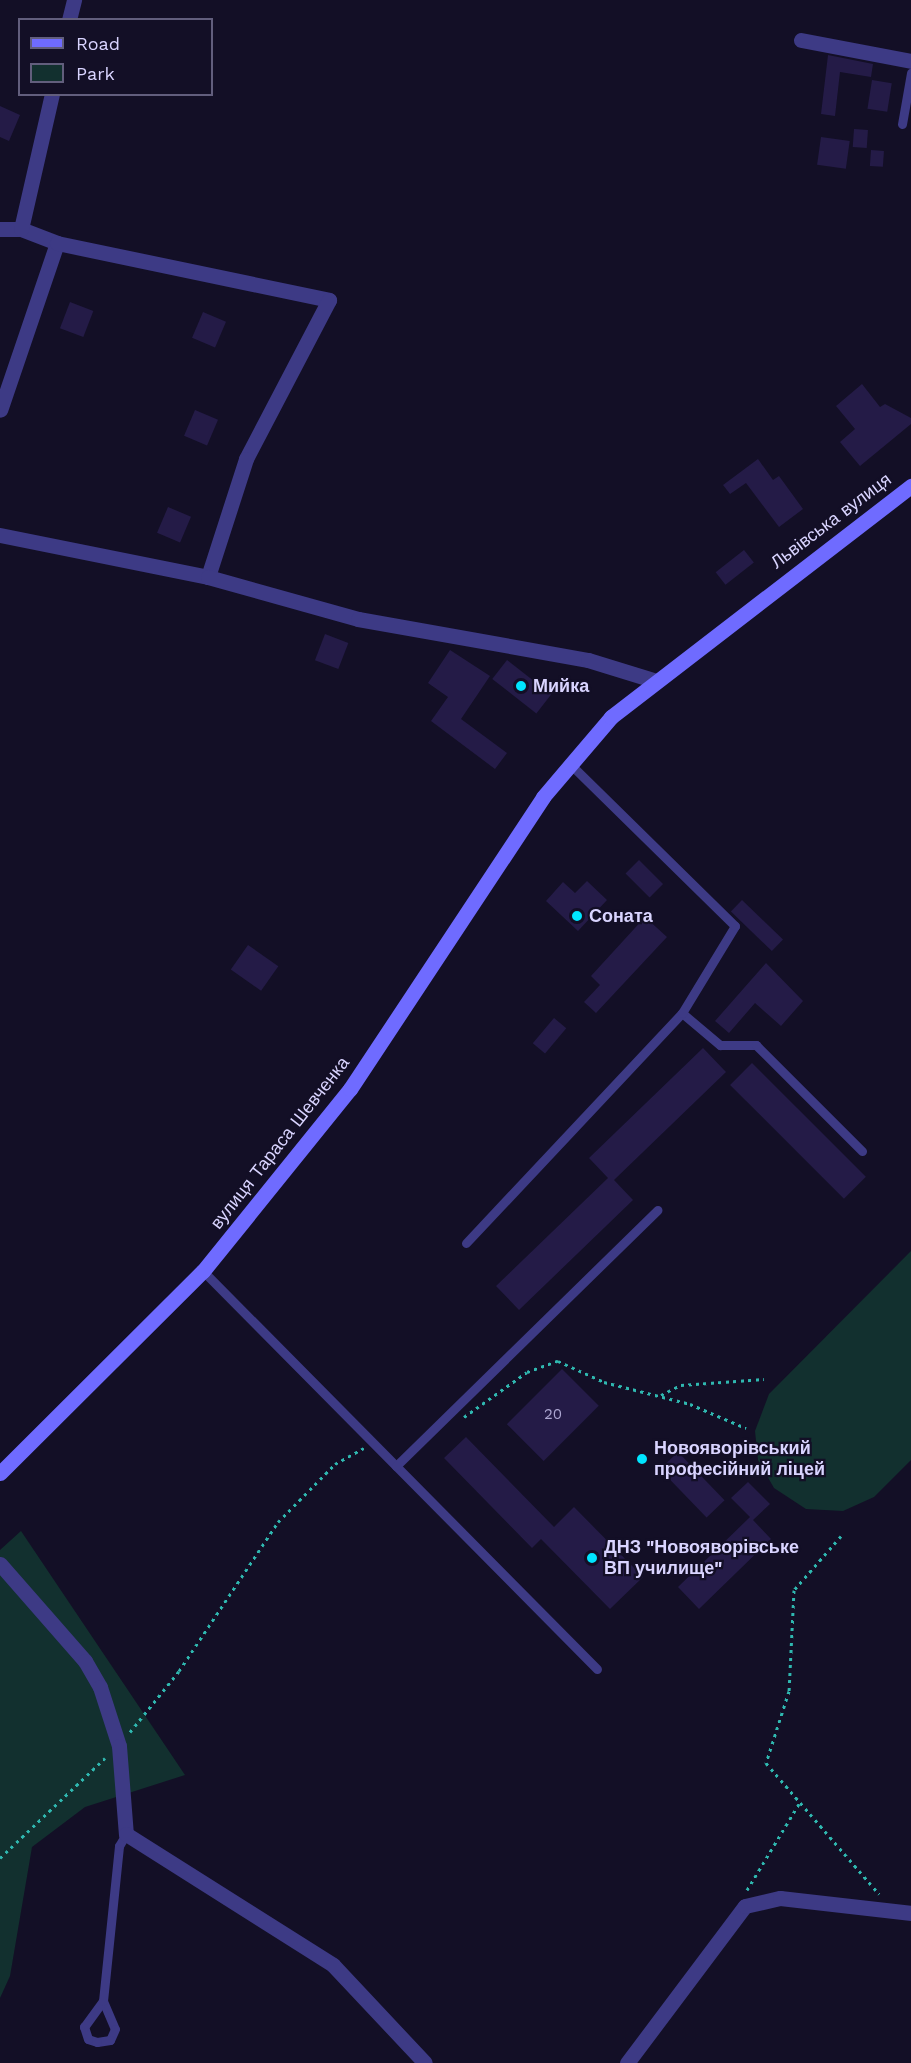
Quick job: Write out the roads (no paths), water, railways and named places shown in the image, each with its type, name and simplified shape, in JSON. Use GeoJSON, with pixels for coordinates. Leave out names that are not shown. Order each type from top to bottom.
{"type":"FeatureCollection","features":[{"type":"Feature","properties":{"kind":"street"},"geometry":{"type":"LineString","coordinates":[[70,18],[74,0]]}},
{"type":"Feature","properties":{"kind":"street"},"geometry":{"type":"LineString","coordinates":[[801,40],[911,61]]}},
{"type":"Feature","properties":{"kind":"street"},"geometry":{"type":"LineString","coordinates":[[21,229],[52,96]]}},
{"type":"Feature","properties":{"kind":"street"},"geometry":{"type":"LineString","coordinates":[[0,229],[21,229],[57,243],[329,300],[246,459],[208,576]]}},
{"type":"Feature","properties":{"kind":"street"},"geometry":{"type":"LineString","coordinates":[[0,410],[57,243]]}},
{"type":"Feature","properties":{"kind":"street","name":"Львівська вулиця"},"geometry":{"type":"LineString","coordinates":[[653,680],[911,486]]}},
{"type":"Feature","properties":{"kind":"street"},"geometry":{"type":"LineString","coordinates":[[0,535],[208,576],[358,620],[588,660],[653,680]]}},
{"type":"Feature","properties":{"kind":"street","name":"вулиця Тараса Шевченка"},"geometry":{"type":"LineString","coordinates":[[0,1473],[203,1271],[350,1089],[543,797],[569,763],[653,680]]}},
{"type":"Feature","properties":{"kind":"street"},"geometry":{"type":"LineString","coordinates":[[0,1564],[86,1661],[100,1687],[119,1746],[126,1834],[333,1965],[425,2063]]}},
{"type":"Feature","properties":{"kind":"street"},"geometry":{"type":"LineString","coordinates":[[627,2063],[745,1906],[780,1898],[911,1913]]}},
{"type":"Feature","properties":{"kind":"lane"},"geometry":{"type":"LineString","coordinates":[[902,124],[911,73]]}},
{"type":"Feature","properties":{"kind":"lane"},"geometry":{"type":"LineString","coordinates":[[466,1243],[682,1013],[735,926],[569,763]]}},
{"type":"Feature","properties":{"kind":"lane"},"geometry":{"type":"LineString","coordinates":[[682,1013],[720,1046],[756,1046],[862,1151]]}},
{"type":"Feature","properties":{"kind":"lane"},"geometry":{"type":"LineString","coordinates":[[396,1466],[657,1210]]}},
{"type":"Feature","properties":{"kind":"lane"},"geometry":{"type":"LineString","coordinates":[[203,1271],[597,1669]]}},
{"type":"Feature","properties":{"kind":"lane"},"geometry":{"type":"LineString","coordinates":[[103,2001],[120,1846],[126,1834]]}},
{"type":"Feature","properties":{"kind":"place","name":"Мийка"},"geometry":{"type":"Point","coordinates":[521,686]}},
{"type":"Feature","properties":{"kind":"place","name":"Соната"},"geometry":{"type":"Point","coordinates":[577,916]}},
{"type":"Feature","properties":{"kind":"place","name":"Новояворівський професійний ліцей"},"geometry":{"type":"Point","coordinates":[642,1459]}},
{"type":"Feature","properties":{"kind":"place","name":"ДНЗ \"Новояворівське ВП училище\""},"geometry":{"type":"Point","coordinates":[592,1558]}}]}
